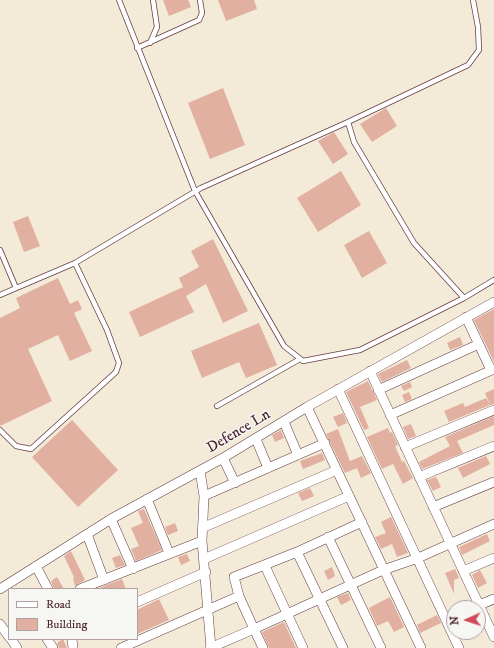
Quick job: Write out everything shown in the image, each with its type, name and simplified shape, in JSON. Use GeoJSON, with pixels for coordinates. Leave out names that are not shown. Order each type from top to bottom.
{"type":"FeatureCollection","features":[{"type":"Feature","properties":{"kind":"street","name":"Defence Ln"},"geometry":{"type":"LineString","coordinates":[[0,588],[11,586],[36,566],[111,519],[224,458],[338,389],[494,302]]}},
{"type":"Feature","properties":{"kind":"street"},"geometry":{"type":"LineString","coordinates":[[390,415],[493,370],[466,317]]}},
{"type":"Feature","properties":{"kind":"street"},"geometry":{"type":"LineString","coordinates":[[378,390],[479,344]]}},
{"type":"Feature","properties":{"kind":"street"},"geometry":{"type":"LineString","coordinates":[[370,371],[477,600]]}},
{"type":"Feature","properties":{"kind":"street"},"geometry":{"type":"LineString","coordinates":[[338,389],[459,648]]}},
{"type":"Feature","properties":{"kind":"street"},"geometry":{"type":"LineString","coordinates":[[307,407],[421,648]]}},
{"type":"Feature","properties":{"kind":"street"},"geometry":{"type":"LineString","coordinates":[[405,447],[494,410]]}},
{"type":"Feature","properties":{"kind":"street"},"geometry":{"type":"LineString","coordinates":[[284,422],[298,455]]}},
{"type":"Feature","properties":{"kind":"street"},"geometry":{"type":"LineString","coordinates":[[256,439],[268,468]]}},
{"type":"Feature","properties":{"kind":"street"},"geometry":{"type":"LineString","coordinates":[[204,496],[235,484],[325,443]]}},
{"type":"Feature","properties":{"kind":"street"},"geometry":{"type":"LineString","coordinates":[[419,477],[494,446]]}},
{"type":"Feature","properties":{"kind":"street"},"geometry":{"type":"LineString","coordinates":[[224,458],[235,484]]}},
{"type":"Feature","properties":{"kind":"street"},"geometry":{"type":"LineString","coordinates":[[202,528],[337,470]]}},
{"type":"Feature","properties":{"kind":"street"},"geometry":{"type":"LineString","coordinates":[[200,471],[204,496],[202,541],[206,572],[211,648],[351,586],[383,570],[418,558],[494,524]]}},
{"type":"Feature","properties":{"kind":"street"},"geometry":{"type":"LineString","coordinates":[[433,507],[494,482]]}},
{"type":"Feature","properties":{"kind":"street"},"geometry":{"type":"LineString","coordinates":[[204,559],[349,496]]}},
{"type":"Feature","properties":{"kind":"street"},"geometry":{"type":"LineString","coordinates":[[147,499],[169,553]]}},
{"type":"Feature","properties":{"kind":"street"},"geometry":{"type":"LineString","coordinates":[[111,519],[133,570]]}},
{"type":"Feature","properties":{"kind":"street"},"geometry":{"type":"LineString","coordinates":[[263,648],[239,596],[234,577],[265,566],[362,522]]}},
{"type":"Feature","properties":{"kind":"street"},"geometry":{"type":"LineString","coordinates":[[87,534],[104,580]]}},
{"type":"Feature","properties":{"kind":"street"},"geometry":{"type":"LineString","coordinates":[[328,537],[381,648]]}},
{"type":"Feature","properties":{"kind":"street"},"geometry":{"type":"LineString","coordinates":[[83,588],[133,570],[169,553],[202,541]]}},
{"type":"Feature","properties":{"kind":"street"},"geometry":{"type":"LineString","coordinates":[[297,552],[343,648]]}},
{"type":"Feature","properties":{"kind":"street"},"geometry":{"type":"LineString","coordinates":[[463,571],[494,558]]}},
{"type":"Feature","properties":{"kind":"street"},"geometry":{"type":"LineString","coordinates":[[36,566],[47,588]]}},
{"type":"Feature","properties":{"kind":"street"},"geometry":{"type":"LineString","coordinates":[[265,566],[302,648]]}},
{"type":"Feature","properties":{"kind":"street"},"geometry":{"type":"LineString","coordinates":[[138,602],[206,572]]}},
{"type":"Feature","properties":{"kind":"street"},"geometry":{"type":"LineString","coordinates":[[121,648],[239,596]]}},
{"type":"Feature","properties":{"kind":"street"},"geometry":{"type":"LineString","coordinates":[[486,620],[494,637]]}},
{"type":"Feature","properties":{"kind":"street"},"geometry":{"type":"LineString","coordinates":[[0,624],[8,635]]}},
{"type":"Feature","properties":{"kind":"lane"},"geometry":{"type":"LineString","coordinates":[[119,0],[195,191],[284,346],[300,359],[303,361],[360,350],[464,298],[494,280]]}},
{"type":"Feature","properties":{"kind":"lane"},"geometry":{"type":"LineString","coordinates":[[150,43],[158,27],[153,0]]}},
{"type":"Feature","properties":{"kind":"lane"},"geometry":{"type":"LineString","coordinates":[[137,48],[199,20],[202,13],[200,0]]}},
{"type":"Feature","properties":{"kind":"lane"},"geometry":{"type":"LineString","coordinates":[[0,295],[75,263],[195,191],[348,122],[468,65],[479,50],[478,27],[473,0]]}},
{"type":"Feature","properties":{"kind":"lane"},"geometry":{"type":"LineString","coordinates":[[348,122],[354,142],[414,243],[464,298]]}},
{"type":"Feature","properties":{"kind":"lane"},"geometry":{"type":"LineString","coordinates":[[0,250],[16,288]]}},
{"type":"Feature","properties":{"kind":"lane"},"geometry":{"type":"LineString","coordinates":[[0,430],[16,446],[31,449],[116,372],[119,363],[107,330],[75,263]]}},
{"type":"Feature","properties":{"kind":"lane"},"geometry":{"type":"LineString","coordinates":[[217,406],[300,359]]}},
{"type":"Feature","properties":{"kind":"building"},"geometry":{"type":"Polygon","coordinates":[[[163,0],[188,0],[191,7],[169,16],[163,0]]]}},
{"type":"Feature","properties":{"kind":"building"},"geometry":{"type":"Polygon","coordinates":[[[218,0],[254,0],[257,9],[226,21],[218,0]]]}},
{"type":"Feature","properties":{"kind":"building"},"geometry":{"type":"Polygon","coordinates":[[[223,88],[245,145],[210,159],[188,103],[223,88]]]}},
{"type":"Feature","properties":{"kind":"building"},"geometry":{"type":"Polygon","coordinates":[[[386,108],[397,126],[372,142],[360,124],[386,108]]]}},
{"type":"Feature","properties":{"kind":"building"},"geometry":{"type":"Polygon","coordinates":[[[334,132],[348,154],[333,164],[318,141],[334,132]]]}},
{"type":"Feature","properties":{"kind":"building"},"geometry":{"type":"Polygon","coordinates":[[[341,171],[361,205],[318,232],[297,198],[341,171]]]}},
{"type":"Feature","properties":{"kind":"building"},"geometry":{"type":"Polygon","coordinates":[[[28,216],[40,246],[24,252],[13,222],[28,216]]]}},
{"type":"Feature","properties":{"kind":"building"},"geometry":{"type":"Polygon","coordinates":[[[369,231],[387,263],[362,278],[344,245],[369,231]]]}},
{"type":"Feature","properties":{"kind":"building"},"geometry":{"type":"Polygon","coordinates":[[[213,239],[248,311],[223,323],[206,284],[186,296],[194,312],[140,337],[129,312],[183,287],[179,278],[199,267],[191,251],[213,239]]]}},
{"type":"Feature","properties":{"kind":"building"},"geometry":{"type":"Polygon","coordinates":[[[58,278],[70,304],[78,300],[82,309],[74,313],[92,351],[70,361],[58,335],[28,349],[52,401],[0,426],[0,318],[20,308],[16,298],[58,278]]]}},
{"type":"Feature","properties":{"kind":"building"},"geometry":{"type":"Polygon","coordinates":[[[494,309],[494,362],[474,320],[494,309]]]}},
{"type":"Feature","properties":{"kind":"building"},"geometry":{"type":"Polygon","coordinates":[[[259,323],[277,365],[246,378],[239,362],[202,378],[191,351],[259,323]]]}},
{"type":"Feature","properties":{"kind":"building"},"geometry":{"type":"Polygon","coordinates":[[[460,337],[463,345],[450,350],[447,343],[460,337]]]}},
{"type":"Feature","properties":{"kind":"building"},"geometry":{"type":"Polygon","coordinates":[[[407,360],[411,368],[382,382],[378,374],[407,360]]]}},
{"type":"Feature","properties":{"kind":"building"},"geometry":{"type":"Polygon","coordinates":[[[368,381],[377,400],[360,407],[369,428],[364,430],[346,392],[368,381]]]}},
{"type":"Feature","properties":{"kind":"building"},"geometry":{"type":"Polygon","coordinates":[[[410,382],[412,387],[404,391],[401,386],[410,382]]]}},
{"type":"Feature","properties":{"kind":"building"},"geometry":{"type":"Polygon","coordinates":[[[494,389],[494,404],[490,405],[485,393],[494,389]]]}},
{"type":"Feature","properties":{"kind":"building"},"geometry":{"type":"Polygon","coordinates":[[[409,392],[412,399],[405,402],[402,395],[409,392]]]}},
{"type":"Feature","properties":{"kind":"building"},"geometry":{"type":"Polygon","coordinates":[[[486,398],[490,405],[449,422],[444,411],[463,403],[465,407],[486,398]]]}},
{"type":"Feature","properties":{"kind":"building"},"geometry":{"type":"Polygon","coordinates":[[[343,413],[347,423],[338,427],[333,417],[343,413]]]}},
{"type":"Feature","properties":{"kind":"building"},"geometry":{"type":"Polygon","coordinates":[[[494,416],[494,425],[457,441],[463,453],[422,469],[419,462],[450,446],[445,437],[494,416]]]}},
{"type":"Feature","properties":{"kind":"building"},"geometry":{"type":"Polygon","coordinates":[[[72,420],[118,470],[78,507],[32,457],[72,420]]]}},
{"type":"Feature","properties":{"kind":"building"},"geometry":{"type":"Polygon","coordinates":[[[411,424],[416,436],[408,439],[403,427],[411,424]]]}},
{"type":"Feature","properties":{"kind":"building"},"geometry":{"type":"Polygon","coordinates":[[[388,428],[390,433],[392,432],[398,445],[395,446],[402,462],[404,461],[413,478],[403,484],[393,464],[382,469],[367,437],[388,428]]]}},
{"type":"Feature","properties":{"kind":"building"},"geometry":{"type":"Polygon","coordinates":[[[338,429],[350,461],[362,456],[371,473],[361,478],[357,468],[345,473],[326,434],[338,429]]]}},
{"type":"Feature","properties":{"kind":"building"},"geometry":{"type":"Polygon","coordinates":[[[281,430],[284,438],[275,442],[272,435],[281,430]]]}},
{"type":"Feature","properties":{"kind":"building"},"geometry":{"type":"Polygon","coordinates":[[[322,453],[325,460],[303,469],[300,461],[322,453]]]}},
{"type":"Feature","properties":{"kind":"building"},"geometry":{"type":"Polygon","coordinates":[[[486,456],[490,464],[463,478],[458,468],[486,456]]]}},
{"type":"Feature","properties":{"kind":"building"},"geometry":{"type":"Polygon","coordinates":[[[436,477],[441,487],[433,491],[427,480],[436,477]]]}},
{"type":"Feature","properties":{"kind":"building"},"geometry":{"type":"Polygon","coordinates":[[[310,488],[314,496],[302,501],[298,493],[310,488]]]}},
{"type":"Feature","properties":{"kind":"building"},"geometry":{"type":"Polygon","coordinates":[[[144,509],[162,550],[136,561],[131,549],[139,546],[131,528],[143,523],[138,511],[144,509]]]}},
{"type":"Feature","properties":{"kind":"building"},"geometry":{"type":"Polygon","coordinates":[[[391,517],[408,553],[397,557],[392,544],[381,549],[375,537],[386,533],[381,522],[391,517]]]}},
{"type":"Feature","properties":{"kind":"building"},"geometry":{"type":"Polygon","coordinates":[[[175,523],[178,531],[168,535],[165,527],[175,523]]]}},
{"type":"Feature","properties":{"kind":"building"},"geometry":{"type":"Polygon","coordinates":[[[487,534],[490,541],[462,555],[459,547],[487,534]]]}},
{"type":"Feature","properties":{"kind":"building"},"geometry":{"type":"Polygon","coordinates":[[[71,551],[85,580],[75,586],[74,577],[64,556],[71,551]]]}},
{"type":"Feature","properties":{"kind":"building"},"geometry":{"type":"Polygon","coordinates":[[[187,554],[190,561],[181,565],[178,557],[187,554]]]}},
{"type":"Feature","properties":{"kind":"building"},"geometry":{"type":"Polygon","coordinates":[[[120,555],[125,565],[116,568],[112,558],[120,555]]]}},
{"type":"Feature","properties":{"kind":"building"},"geometry":{"type":"Polygon","coordinates":[[[332,567],[335,576],[328,580],[324,571],[332,567]]]}},
{"type":"Feature","properties":{"kind":"building"},"geometry":{"type":"Polygon","coordinates":[[[455,569],[459,578],[454,580],[454,594],[445,573],[455,569]]]}},
{"type":"Feature","properties":{"kind":"building"},"geometry":{"type":"Polygon","coordinates":[[[480,570],[487,583],[478,588],[472,575],[480,570]]]}},
{"type":"Feature","properties":{"kind":"building"},"geometry":{"type":"Polygon","coordinates":[[[57,577],[63,588],[54,588],[51,581],[57,577]]]}},
{"type":"Feature","properties":{"kind":"building"},"geometry":{"type":"Polygon","coordinates":[[[122,579],[126,588],[99,588],[122,579]]]}},
{"type":"Feature","properties":{"kind":"building"},"geometry":{"type":"Polygon","coordinates":[[[348,593],[351,600],[341,605],[337,597],[348,593]]]}},
{"type":"Feature","properties":{"kind":"building"},"geometry":{"type":"Polygon","coordinates":[[[390,597],[404,627],[394,632],[388,621],[377,626],[369,608],[390,597]]]}},
{"type":"Feature","properties":{"kind":"building"},"geometry":{"type":"Polygon","coordinates":[[[159,599],[169,620],[138,634],[138,610],[159,599]]]}},
{"type":"Feature","properties":{"kind":"building"},"geometry":{"type":"Polygon","coordinates":[[[437,615],[441,623],[420,633],[417,625],[437,615]]]}},
{"type":"Feature","properties":{"kind":"building"},"geometry":{"type":"Polygon","coordinates":[[[284,622],[296,648],[269,648],[262,632],[284,622]]]}},
{"type":"Feature","properties":{"kind":"building"},"geometry":{"type":"Polygon","coordinates":[[[63,640],[67,648],[59,648],[57,643],[63,640]]]}}]}
